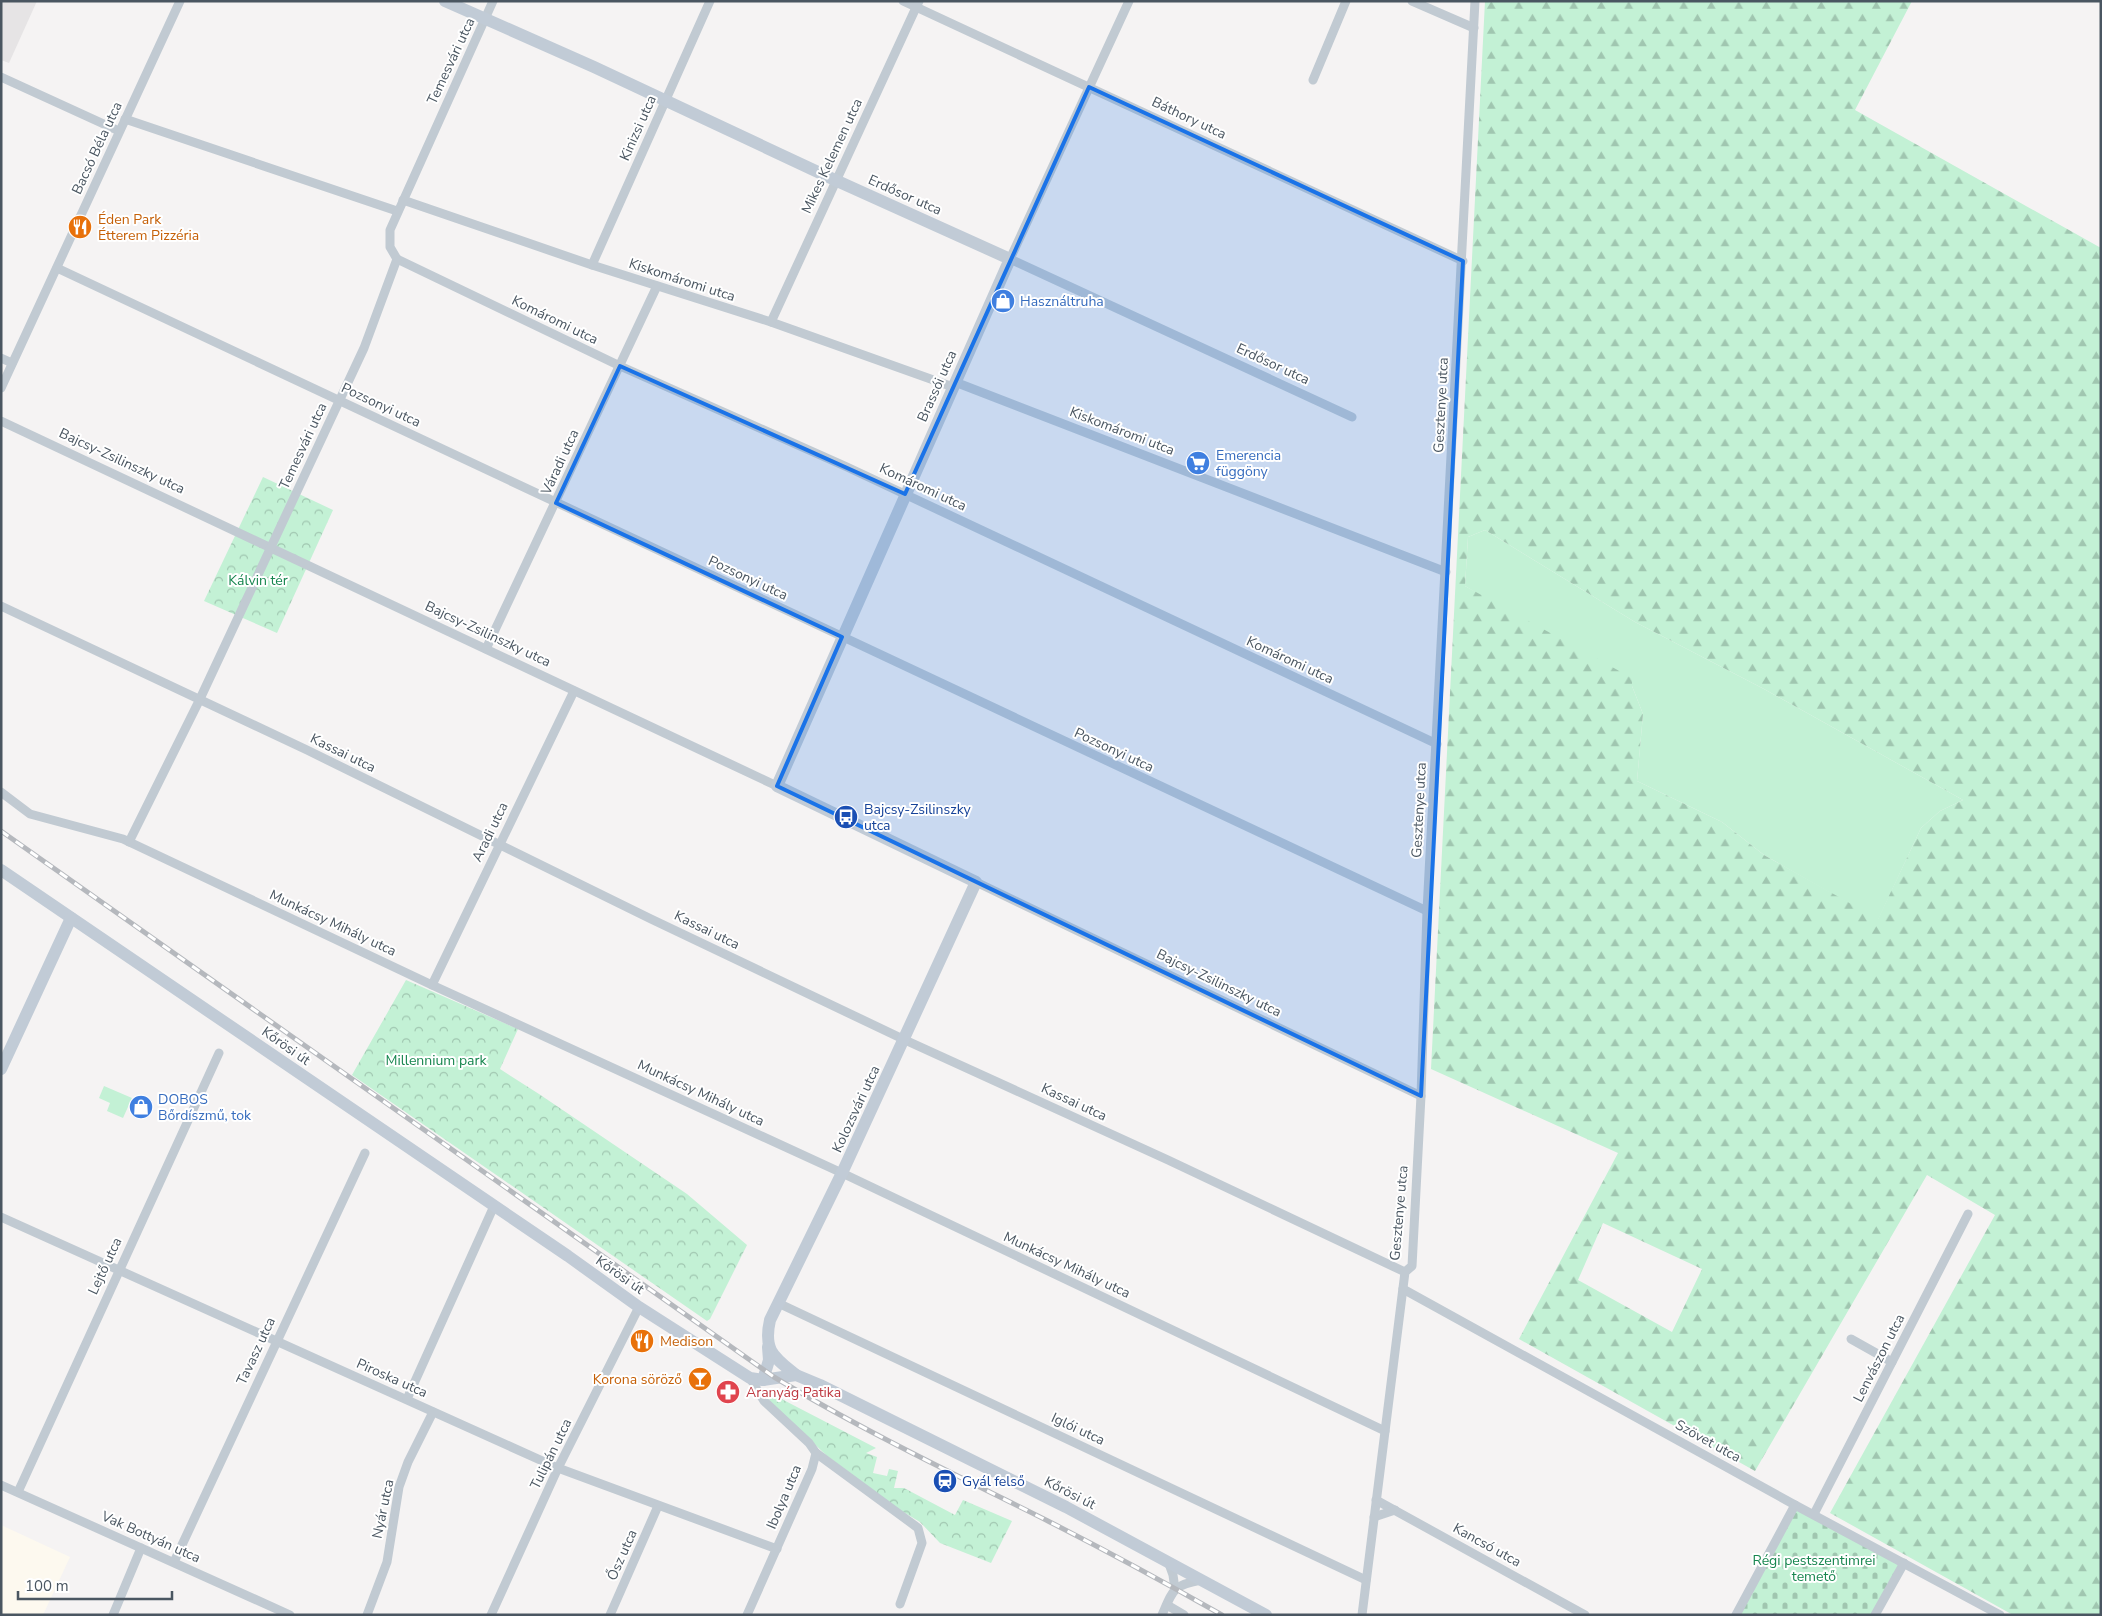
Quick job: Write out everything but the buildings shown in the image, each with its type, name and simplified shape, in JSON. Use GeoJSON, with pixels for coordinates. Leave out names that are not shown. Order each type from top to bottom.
{"type":"FeatureCollection","features":[{"type":"Feature","properties":{"kind":"street","name":"Bacsó Béla utca"},"geometry":{"type":"LineString","coordinates":[[1,388],[180,1]]}},
{"type":"Feature","properties":{"kind":"street","name":"Erdősor utca"},"geometry":{"type":"LineString","coordinates":[[445,1],[666,100],[835,180],[1352,417]]}},
{"type":"Feature","properties":{"kind":"street","name":"Temesvári utca"},"geometry":{"type":"LineString","coordinates":[[129,842],[199,701],[364,348],[398,259],[390,246],[390,230],[397,211],[493,1]]}},
{"type":"Feature","properties":{"kind":"street","name":"Kinizsi utca"},"geometry":{"type":"LineString","coordinates":[[592,265],[710,1]]}},
{"type":"Feature","properties":{"kind":"street","name":"Báthory utca"},"geometry":{"type":"LineString","coordinates":[[904,1],[917,4],[1089,87],[1463,261]]}},
{"type":"Feature","properties":{"kind":"street","name":"Brassói utca"},"geometry":{"type":"LineString","coordinates":[[777,786],[1010,259],[1129,1]]}},
{"type":"Feature","properties":{"kind":"street"},"geometry":{"type":"LineString","coordinates":[[1312,80],[1346,1]]}},
{"type":"Feature","properties":{"kind":"street"},"geometry":{"type":"LineString","coordinates":[[1412,1],[1474,28]]}},
{"type":"Feature","properties":{"kind":"street","name":"Gesztenye utca"},"geometry":{"type":"LineString","coordinates":[[1362,1615],[1405,1272],[1412,1266],[1421,1096],[1427,911],[1463,261],[1475,1]]}},
{"type":"Feature","properties":{"kind":"street","name":"Mikes Kelemen utca"},"geometry":{"type":"LineString","coordinates":[[771,322],[917,4]]}},
{"type":"Feature","properties":{"kind":"street"},"geometry":{"type":"LineString","coordinates":[[1,77],[120,132]]}},
{"type":"Feature","properties":{"kind":"street"},"geometry":{"type":"LineString","coordinates":[[125,119],[397,211]]}},
{"type":"Feature","properties":{"kind":"street","name":"Kiskomáromi utca"},"geometry":{"type":"LineString","coordinates":[[403,200],[592,265],[771,322],[954,384],[1446,572]]}},
{"type":"Feature","properties":{"kind":"street","name":"Komáromi utca"},"geometry":{"type":"LineString","coordinates":[[398,259],[620,366],[905,494],[1436,744]]}},
{"type":"Feature","properties":{"kind":"street","name":"Pozsonyi utca"},"geometry":{"type":"LineString","coordinates":[[57,268],[1427,911]]}},
{"type":"Feature","properties":{"kind":"street","name":"Váradi utca"},"geometry":{"type":"LineString","coordinates":[[486,650],[657,286]]}},
{"type":"Feature","properties":{"kind":"street"},"geometry":{"type":"LineString","coordinates":[[1,358],[12,363]]}},
{"type":"Feature","properties":{"kind":"street","name":"Bajcsy-Zsilinszky utca"},"geometry":{"type":"LineString","coordinates":[[1,421],[777,786],[1421,1096]]}},
{"type":"Feature","properties":{"kind":"street","name":"Kassai utca"},"geometry":{"type":"LineString","coordinates":[[1,606],[199,701],[307,750],[905,1040],[1168,1160],[1405,1272]]}},
{"type":"Feature","properties":{"kind":"street","name":"Aradi utca"},"geometry":{"type":"LineString","coordinates":[[432,985],[574,691]]}},
{"type":"Feature","properties":{"kind":"street","name":"Munkácsy Mihály utca"},"geometry":{"type":"LineString","coordinates":[[1,792],[30,814],[129,842],[432,985],[842,1173],[1385,1431]]}},
{"type":"Feature","properties":{"kind":"street","name":"Kőrösi út"},"geometry":{"type":"LineString","coordinates":[[1,870],[640,1306],[750,1378],[763,1380],[796,1376],[844,1396],[1066,1507],[1266,1615]]}},
{"type":"Feature","properties":{"kind":"street","name":"Kolozsvári utca"},"geometry":{"type":"LineString","coordinates":[[763,1380],[769,1360],[766,1335],[770,1320],[905,1040],[976,882]]}},
{"type":"Feature","properties":{"kind":"street"},"geometry":{"type":"LineString","coordinates":[[1,1070],[71,918]]}},
{"type":"Feature","properties":{"kind":"street","name":"Lejtő utca"},"geometry":{"type":"LineString","coordinates":[[18,1492],[118,1269],[219,1053]]}},
{"type":"Feature","properties":{"kind":"street","name":"Tavasz utca"},"geometry":{"type":"LineString","coordinates":[[174,1562],[365,1153]]}},
{"type":"Feature","properties":{"kind":"street"},"geometry":{"type":"LineString","coordinates":[[407,1400],[494,1206]]}},
{"type":"Feature","properties":{"kind":"street","name":"Lenvászon utca"},"geometry":{"type":"LineString","coordinates":[[1814,1514],[1968,1214]]}},
{"type":"Feature","properties":{"kind":"street","name":"Piroska utca"},"geometry":{"type":"LineString","coordinates":[[1,1217],[558,1468],[777,1548]]}},
{"type":"Feature","properties":{"kind":"street","name":"Szövet utca"},"geometry":{"type":"LineString","coordinates":[[1403,1289],[2000,1615]]}},
{"type":"Feature","properties":{"kind":"street","name":"Iglói utca"},"geometry":{"type":"LineString","coordinates":[[778,1303],[1366,1580]]}},
{"type":"Feature","properties":{"kind":"street","name":"Tulipán utca"},"geometry":{"type":"LineString","coordinates":[[491,1615],[558,1468],[640,1306]]}},
{"type":"Feature","properties":{"kind":"street"},"geometry":{"type":"LineString","coordinates":[[1851,1339],[1892,1362]]}},
{"type":"Feature","properties":{"kind":"street"},"geometry":{"type":"LineString","coordinates":[[768,1347],[775,1358],[796,1376]]}},
{"type":"Feature","properties":{"kind":"street","name":"Ibolya utca"},"geometry":{"type":"LineString","coordinates":[[747,1615],[812,1469],[816,1453],[809,1443],[764,1401],[750,1378]]}},
{"type":"Feature","properties":{"kind":"street","name":"Nyár utca"},"geometry":{"type":"LineString","coordinates":[[367,1615],[387,1562],[400,1486],[408,1462],[432,1412]]}},
{"type":"Feature","properties":{"kind":"street"},"geometry":{"type":"LineString","coordinates":[[816,1453],[918,1528],[922,1543],[900,1604]]}},
{"type":"Feature","properties":{"kind":"street","name":"Vak Bottyán utca"},"geometry":{"type":"LineString","coordinates":[[1,1485],[290,1615]]}},
{"type":"Feature","properties":{"kind":"street","name":"Kancsó utca"},"geometry":{"type":"LineString","coordinates":[[1376,1500],[1585,1615]]}},
{"type":"Feature","properties":{"kind":"street"},"geometry":{"type":"LineString","coordinates":[[1736,1615],[1796,1505]]}},
{"type":"Feature","properties":{"kind":"street","name":"Ősz utca"},"geometry":{"type":"LineString","coordinates":[[610,1615],[658,1506]]}},
{"type":"Feature","properties":{"kind":"street"},"geometry":{"type":"LineString","coordinates":[[1374,1517],[1395,1510]]}},
{"type":"Feature","properties":{"kind":"street"},"geometry":{"type":"LineString","coordinates":[[113,1615],[141,1548]]}},
{"type":"Feature","properties":{"kind":"street"},"geometry":{"type":"LineString","coordinates":[[1168,1561],[1175,1589]]}},
{"type":"Feature","properties":{"kind":"street"},"geometry":{"type":"LineString","coordinates":[[1875,1615],[1904,1563]]}},
{"type":"Feature","properties":{"kind":"street"},"geometry":{"type":"LineString","coordinates":[[1162,1615],[1175,1589],[1185,1583],[1202,1580]]}},
{"type":"Feature","properties":{"kind":"street"},"geometry":{"type":"LineString","coordinates":[[1166,1605],[1184,1615]]}},
{"type":"Feature","properties":{"kind":"highlighted area"},"geometry":{"type":"Polygon","coordinates":[[[1089,87],[1463,261],[1421,1096],[777,786],[842,637],[556,503],[620,366],[905,494],[1089,87]]]}},
{"type":"Feature","properties":{"kind":"shaded area"},"geometry":{"type":"Polygon","coordinates":[[[1,1],[37,1],[9,63],[1,60],[1,1]]]}},
{"type":"Feature","properties":{"kind":"shaded area"},"geometry":{"type":"Polygon","coordinates":[[[1,1525],[70,1557],[43,1615],[1,1615],[1,1525]]]}},
{"type":"Feature","properties":{"kind":"green space"},"geometry":{"type":"Polygon","coordinates":[[[1485,1],[1912,1],[1855,110],[2101,248],[2101,1615],[2013,1615],[1830,1513],[1995,1215],[1927,1175],[1755,1471],[1519,1339],[1618,1153],[1431,1069],[1485,1]],[[1485,530],[1468,537],[1465,586],[1632,678],[1632,686],[1643,714],[1637,781],[1722,822],[1764,855],[1878,919],[1921,828],[1940,811],[1963,800],[1764,689],[1635,622],[1485,530]],[[1603,1223],[1578,1280],[1672,1332],[1702,1269],[1603,1223]]]}},
{"type":"Feature","properties":{"kind":"green space","name":"Kálvin tér"},"geometry":{"type":"Polygon","coordinates":[[[263,477],[333,510],[277,633],[204,601],[263,477]]]}},
{"type":"Feature","properties":{"kind":"green space"},"geometry":{"type":"Polygon","coordinates":[[[1485,530],[1635,622],[1764,689],[1963,800],[1940,811],[1921,828],[1878,920],[1764,855],[1722,822],[1637,781],[1643,714],[1632,686],[1465,586],[1468,537],[1485,530]]]}},
{"type":"Feature","properties":{"kind":"green space","name":"Millennium park"},"geometry":{"type":"Polygon","coordinates":[[[406,980],[518,1029],[500,1069],[687,1194],[747,1245],[710,1319],[707,1321],[352,1075],[406,980]]]}},
{"type":"Feature","properties":{"kind":"green space"},"geometry":{"type":"Polygon","coordinates":[[[104,1086],[132,1098],[123,1118],[107,1111],[110,1103],[99,1098],[104,1086]]]}},
{"type":"Feature","properties":{"kind":"green space"},"geometry":{"type":"Polygon","coordinates":[[[770,1393],[876,1448],[866,1453],[877,1457],[873,1473],[887,1476],[889,1469],[898,1471],[894,1488],[904,1488],[955,1515],[963,1500],[1012,1521],[991,1563],[940,1543],[920,1522],[895,1507],[826,1455],[771,1403],[767,1395],[770,1393]]]}},
{"type":"Feature","properties":{"kind":"green space","name":"Régi pestszentimrei temető"},"geometry":{"type":"Polygon","coordinates":[[[1795,1505],[1904,1563],[1875,1615],[1736,1615],[1795,1505]]]}},
{"type":"Feature","properties":{"kind":"railway"},"geometry":{"type":"LineString","coordinates":[[1,831],[774,1377],[874,1433],[1090,1543],[1222,1615]]}},
{"type":"Feature","properties":{"kind":"place","name":"Éden Park Étterem Pizzéria"},"geometry":{"type":"Point","coordinates":[80,227]}},
{"type":"Feature","properties":{"kind":"place","name":"Használtruha"},"geometry":{"type":"Point","coordinates":[1003,301]}},
{"type":"Feature","properties":{"kind":"place","name":"Emerencia függöny"},"geometry":{"type":"Point","coordinates":[1198,463]}},
{"type":"Feature","properties":{"kind":"place","name":"Bajcsy-Zsilinszky utca"},"geometry":{"type":"Point","coordinates":[846,817]}},
{"type":"Feature","properties":{"kind":"place","name":"DOBOS Bőrdíszmű, tok"},"geometry":{"type":"Point","coordinates":[141,1107]}},
{"type":"Feature","properties":{"kind":"place","name":"Medison"},"geometry":{"type":"Point","coordinates":[642,1341]}},
{"type":"Feature","properties":{"kind":"place","name":"Korona söröző"},"geometry":{"type":"Point","coordinates":[700,1379]}},
{"type":"Feature","properties":{"kind":"place","name":"Aranyág Patika"},"geometry":{"type":"Point","coordinates":[728,1392]}},
{"type":"Feature","properties":{"kind":"place","name":"Gyál felső"},"geometry":{"type":"Point","coordinates":[945,1481]}}]}
